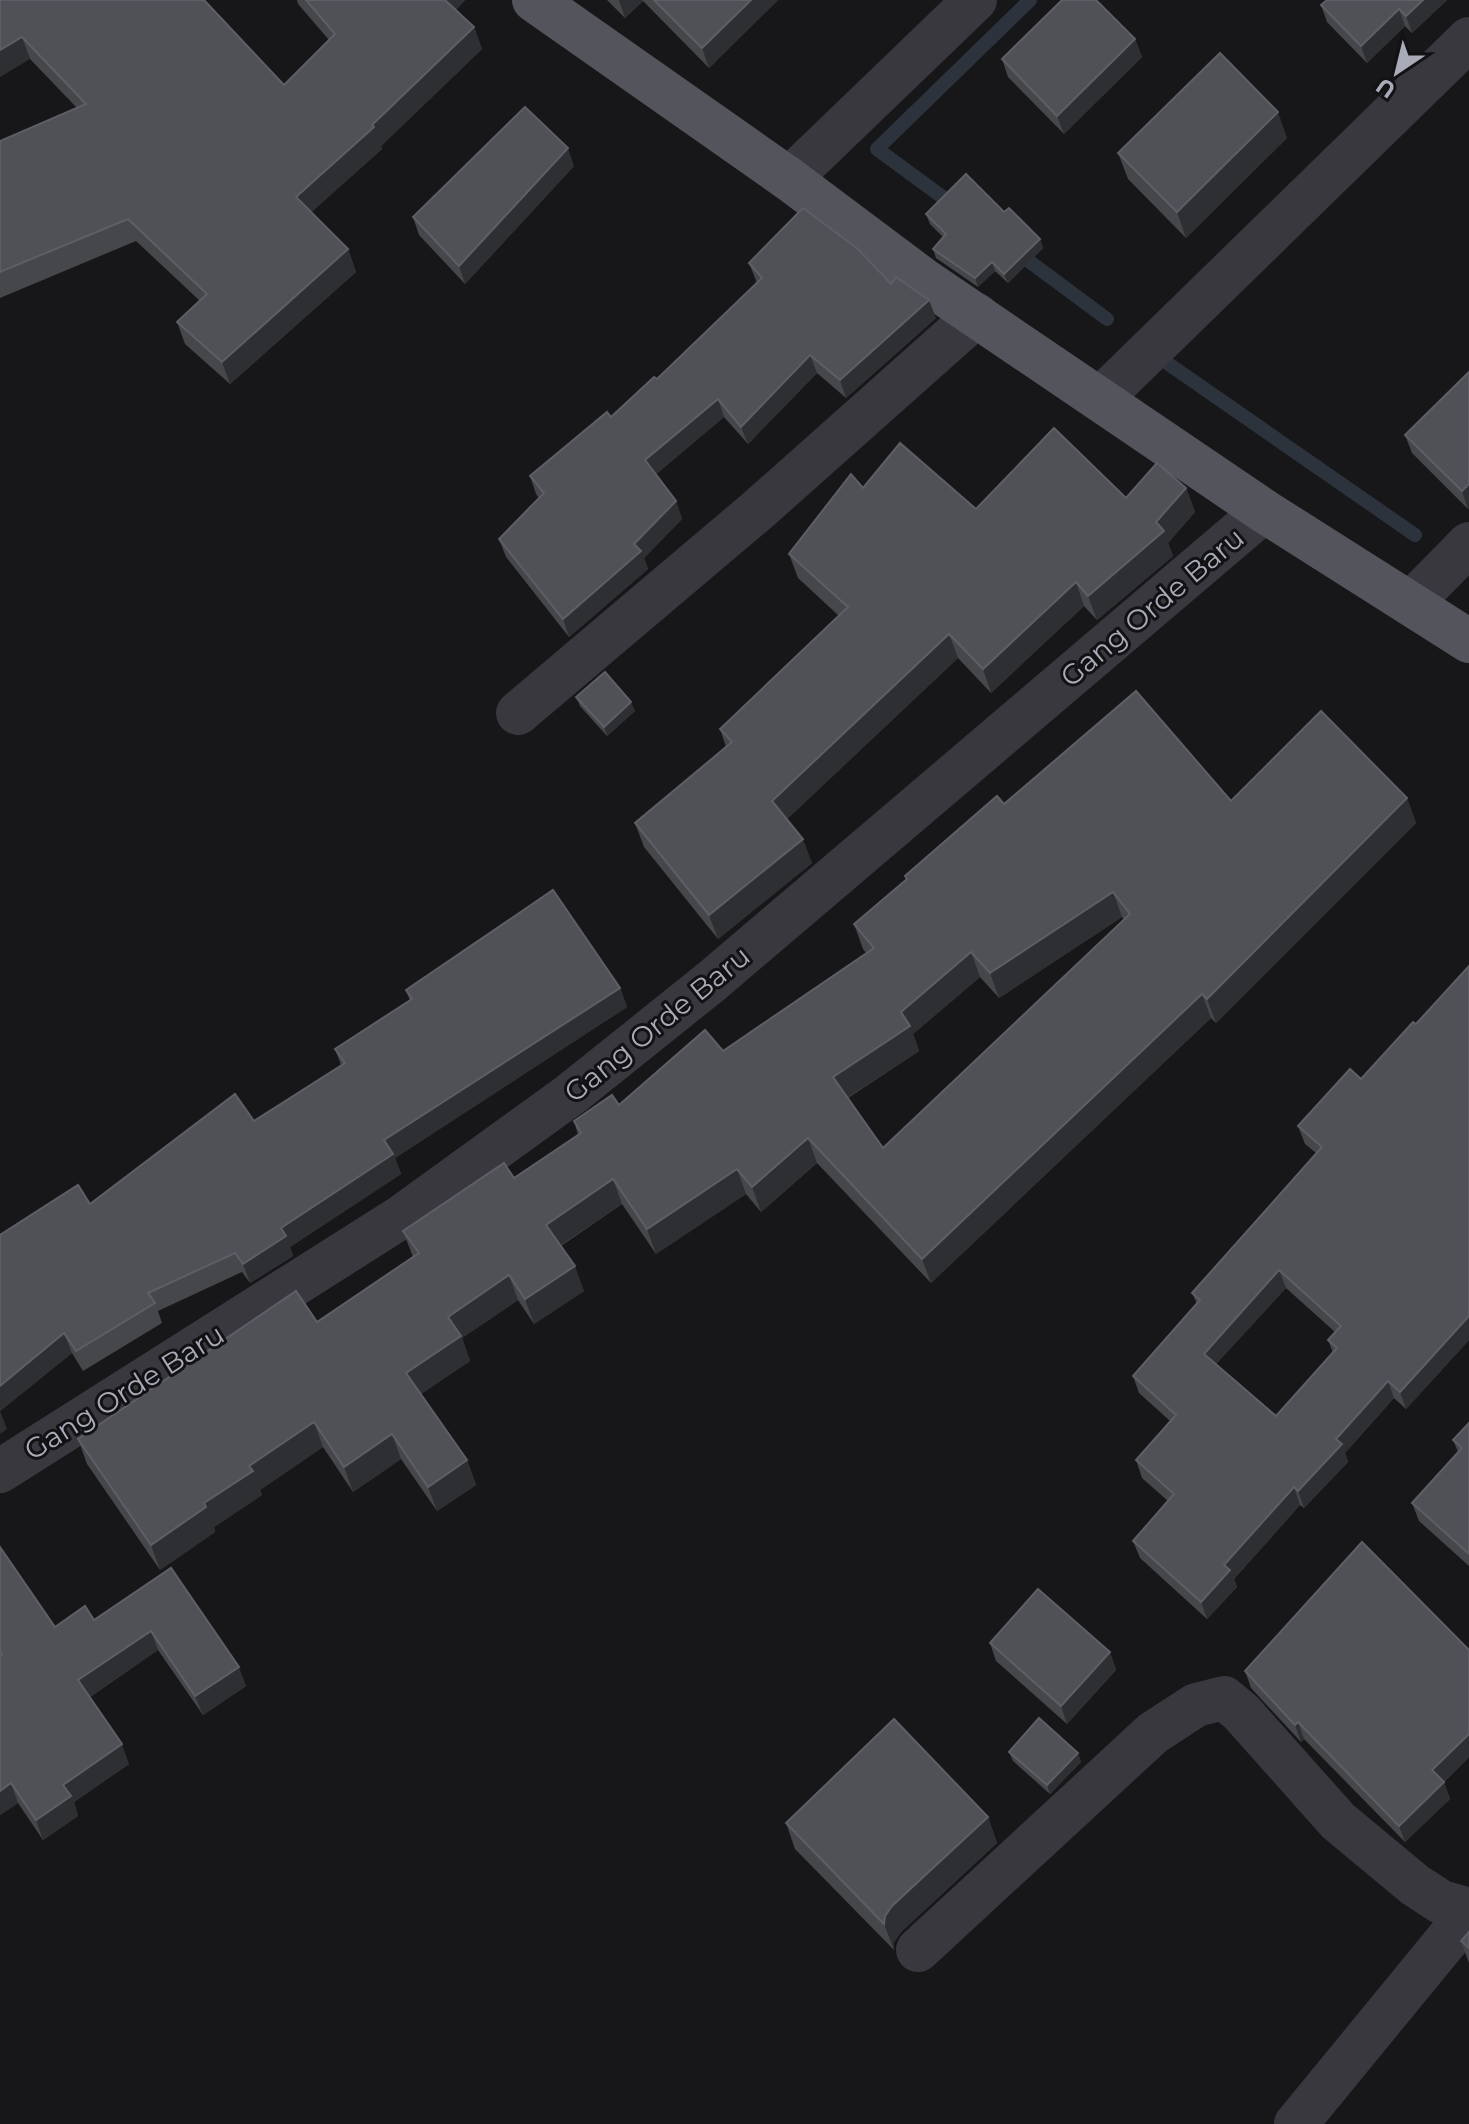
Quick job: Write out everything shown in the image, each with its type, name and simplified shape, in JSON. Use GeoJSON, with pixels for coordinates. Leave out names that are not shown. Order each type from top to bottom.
{"type":"FeatureCollection","features":[{"type":"Feature","properties":{"kind":"main road"},"geometry":{"type":"LineString","coordinates":[[534,0],[789,179],[925,281],[1264,511],[1469,641]]}},
{"type":"Feature","properties":{"kind":"street"},"geometry":{"type":"LineString","coordinates":[[789,179],[975,0]]}},
{"type":"Feature","properties":{"kind":"street"},"geometry":{"type":"LineString","coordinates":[[1100,399],[1469,39]]}},
{"type":"Feature","properties":{"kind":"street"},"geometry":{"type":"LineString","coordinates":[[518,713],[759,509],[977,315]]}},
{"type":"Feature","properties":{"kind":"street","name":"Gang Orde Baru"},"geometry":{"type":"LineString","coordinates":[[0,1471],[401,1217],[571,1094],[712,981],[1264,511]]}},
{"type":"Feature","properties":{"kind":"street"},"geometry":{"type":"LineString","coordinates":[[1411,603],[1469,544]]}},
{"type":"Feature","properties":{"kind":"street"},"geometry":{"type":"LineString","coordinates":[[918,1950],[1153,1733],[1196,1705],[1224,1698],[1241,1712],[1338,1821],[1415,1885],[1441,1902],[1469,1912],[1296,2124]]}},
{"type":"Feature","properties":{"kind":"building"},"geometry":{"type":"Polygon","coordinates":[[[0,0],[204,0],[284,85],[335,34],[306,0],[445,0],[474,27],[372,125],[374,127],[296,197],[348,249],[222,362],[177,322],[207,294],[128,219],[0,272],[0,141],[86,104],[22,37],[0,50],[0,0]]]}},
{"type":"Feature","properties":{"kind":"building"},"geometry":{"type":"Polygon","coordinates":[[[654,0],[751,0],[702,48],[654,0]]]}},
{"type":"Feature","properties":{"kind":"building"},"geometry":{"type":"Polygon","coordinates":[[[1062,0],[1096,0],[1135,39],[1057,116],[1002,59],[1062,0]]]}},
{"type":"Feature","properties":{"kind":"building"},"geometry":{"type":"Polygon","coordinates":[[[1327,0],[1423,0],[1406,16],[1399,9],[1361,46],[1321,5],[1327,0]]]}},
{"type":"Feature","properties":{"kind":"building"},"geometry":{"type":"Polygon","coordinates":[[[1220,53],[1278,112],[1177,212],[1118,153],[1220,53]]]}},
{"type":"Feature","properties":{"kind":"building"},"geometry":{"type":"Polygon","coordinates":[[[525,107],[568,148],[459,266],[413,217],[525,107]]]}},
{"type":"Feature","properties":{"kind":"building"},"geometry":{"type":"Polygon","coordinates":[[[966,174],[1004,212],[1009,208],[1040,239],[1004,274],[992,262],[975,278],[933,249],[946,234],[926,214],[966,174]]]}},
{"type":"Feature","properties":{"kind":"building"},"geometry":{"type":"Polygon","coordinates":[[[803,208],[858,249],[891,284],[896,277],[929,300],[840,380],[810,355],[741,427],[718,399],[645,460],[676,501],[634,544],[641,551],[563,619],[499,539],[544,493],[530,476],[607,412],[611,417],[654,377],[657,379],[762,278],[749,263],[803,208]]]}},
{"type":"Feature","properties":{"kind":"building"},"geometry":{"type":"Polygon","coordinates":[[[1469,372],[1469,484],[1462,491],[1405,435],[1469,372]]]}},
{"type":"Feature","properties":{"kind":"building"},"geometry":{"type":"Polygon","coordinates":[[[1054,428],[1126,498],[1157,463],[1186,488],[1156,522],[1164,531],[1088,596],[1076,582],[983,669],[949,634],[772,801],[803,839],[709,915],[635,823],[732,742],[720,729],[848,607],[789,554],[851,474],[863,488],[900,443],[976,509],[1054,428]]]}},
{"type":"Feature","properties":{"kind":"building"},"geometry":{"type":"Polygon","coordinates":[[[605,672],[631,702],[604,727],[576,697],[605,672]]]}},
{"type":"Feature","properties":{"kind":"building"},"geometry":{"type":"Polygon","coordinates":[[[1136,691],[1231,801],[1321,711],[1407,798],[1207,999],[1202,994],[922,1259],[808,1138],[752,1187],[737,1169],[647,1229],[613,1179],[546,1225],[575,1266],[525,1299],[509,1275],[448,1317],[461,1336],[406,1373],[467,1460],[428,1487],[392,1434],[344,1467],[314,1422],[249,1466],[253,1471],[204,1503],[206,1507],[151,1545],[78,1439],[296,1291],[317,1322],[419,1253],[403,1231],[504,1163],[514,1178],[581,1133],[574,1121],[612,1095],[619,1105],[705,1030],[723,1051],[874,948],[854,924],[997,796],[1004,804],[1136,691]],[[1113,892],[990,973],[971,952],[901,1012],[910,1026],[833,1077],[883,1148],[1130,914],[1113,892]]]}},
{"type":"Feature","properties":{"kind":"building"},"geometry":{"type":"Polygon","coordinates":[[[553,890],[620,988],[384,1140],[393,1154],[281,1228],[286,1236],[243,1264],[235,1253],[148,1293],[155,1303],[76,1351],[64,1333],[0,1386],[0,1235],[78,1185],[90,1204],[235,1094],[254,1121],[345,1063],[335,1049],[412,999],[406,990],[553,890]]]}},
{"type":"Feature","properties":{"kind":"building"},"geometry":{"type":"Polygon","coordinates":[[[1469,966],[1469,1316],[1400,1392],[1388,1381],[1336,1439],[1342,1444],[1298,1491],[1294,1487],[1224,1565],[1230,1570],[1201,1602],[1133,1541],[1174,1494],[1136,1460],[1176,1415],[1133,1376],[1200,1300],[1192,1293],[1322,1147],[1298,1126],[1350,1069],[1361,1079],[1413,1022],[1416,1024],[1469,966]],[[1279,1270],[1204,1354],[1276,1416],[1337,1348],[1328,1340],[1341,1326],[1279,1270]]]}},
{"type":"Feature","properties":{"kind":"building"},"geometry":{"type":"Polygon","coordinates":[[[1469,1423],[1469,1554],[1412,1503],[1462,1448],[1453,1440],[1469,1423]]]}},
{"type":"Feature","properties":{"kind":"building"},"geometry":{"type":"Polygon","coordinates":[[[1362,1542],[1469,1650],[1469,1734],[1432,1770],[1444,1782],[1399,1826],[1298,1722],[1295,1725],[1245,1671],[1362,1542]]]}},
{"type":"Feature","properties":{"kind":"building"},"geometry":{"type":"Polygon","coordinates":[[[0,1547],[55,1627],[85,1606],[94,1620],[171,1568],[239,1667],[195,1696],[151,1631],[78,1680],[122,1744],[63,1785],[71,1796],[36,1820],[11,1783],[0,1791],[0,1547]]]}},
{"type":"Feature","properties":{"kind":"building"},"geometry":{"type":"Polygon","coordinates":[[[1038,1589],[1110,1652],[1061,1706],[990,1643],[1038,1589]]]}},
{"type":"Feature","properties":{"kind":"building"},"geometry":{"type":"Polygon","coordinates":[[[1039,1718],[1078,1753],[1047,1785],[1009,1752],[1039,1718]]]}},
{"type":"Feature","properties":{"kind":"building"},"geometry":{"type":"Polygon","coordinates":[[[894,1719],[988,1817],[892,1906],[884,1924],[786,1823],[894,1719]]]}},
{"type":"Feature","properties":{"kind":"building"},"geometry":{"type":"Polygon","coordinates":[[[1469,1932],[1469,1948],[1461,1941],[1469,1932]]]}},
{"type":"Feature","properties":{"kind":"waterway"},"geometry":{"type":"LineString","coordinates":[[956,207],[877,149],[1030,0]]}},
{"type":"Feature","properties":{"kind":"waterway"},"geometry":{"type":"LineString","coordinates":[[1014,250],[1107,319]]}},
{"type":"Feature","properties":{"kind":"waterway"},"geometry":{"type":"LineString","coordinates":[[1157,356],[1415,535]]}}]}
